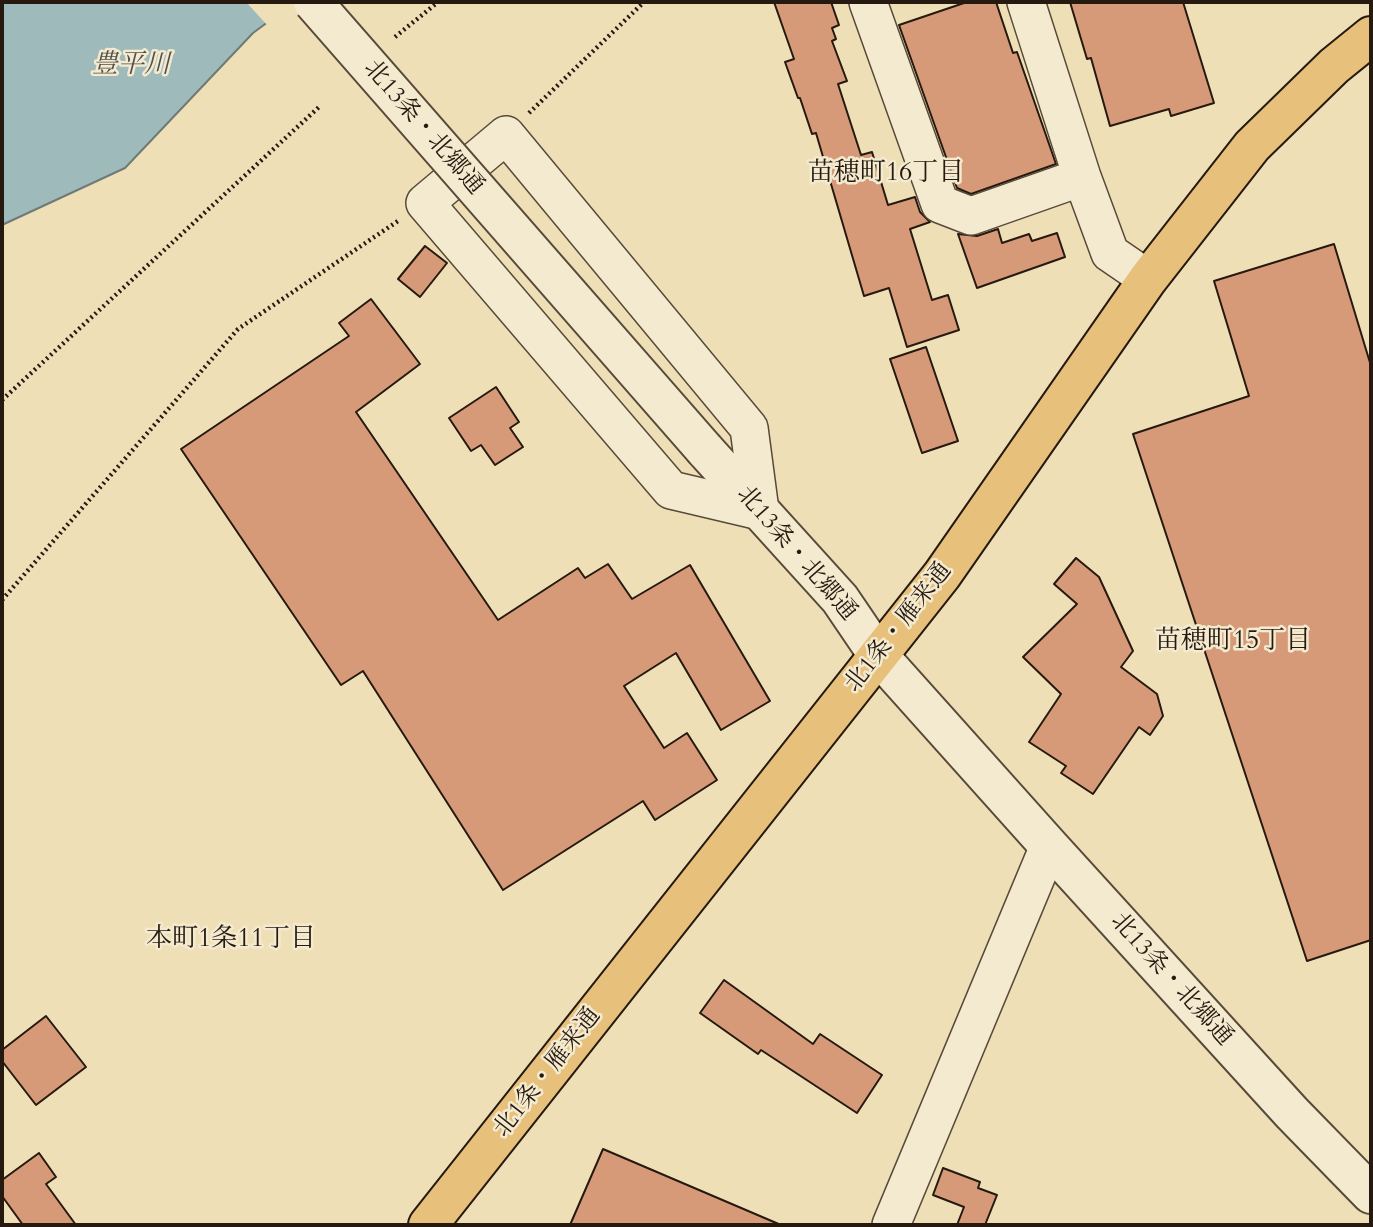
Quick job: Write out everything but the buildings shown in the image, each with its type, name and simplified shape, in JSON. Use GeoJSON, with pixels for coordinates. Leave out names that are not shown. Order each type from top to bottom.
{"type":"FeatureCollection","features":[{"type":"Feature","properties":{"kind":"highway","name":"北1条・雁来通"},"geometry":{"type":"LineString","coordinates":[[428,1225],[942,575],[1148,279],[1252,145],[1334,66],[1371,36]]}},
{"type":"Feature","properties":{"kind":"street","name":"北13条・北郷通"},"geometry":{"type":"LineString","coordinates":[[313,2],[705,450],[840,599],[878,655],[1292,1113],[1371,1194]]}},
{"type":"Feature","properties":{"kind":"street"},"geometry":{"type":"LineString","coordinates":[[868,2],[940,204],[971,216],[1082,177]]}},
{"type":"Feature","properties":{"kind":"street"},"geometry":{"type":"LineString","coordinates":[[1026,2],[1082,177],[1110,253],[1148,279]]}},
{"type":"Feature","properties":{"kind":"street"},"geometry":{"type":"LineString","coordinates":[[506,135],[749,428],[760,511],[671,490],[425,203],[506,135]]}},
{"type":"Feature","properties":{"kind":"street"},"geometry":{"type":"LineString","coordinates":[[891,1225],[1049,846]]}},
{"type":"Feature","properties":{"kind":"path"},"geometry":{"type":"LineString","coordinates":[[396,37],[438,2]]}},
{"type":"Feature","properties":{"kind":"path"},"geometry":{"type":"LineString","coordinates":[[506,135],[644,2]]}},
{"type":"Feature","properties":{"kind":"path"},"geometry":{"type":"LineString","coordinates":[[2,400],[319,107]]}},
{"type":"Feature","properties":{"kind":"path"},"geometry":{"type":"LineString","coordinates":[[2,600],[238,329],[425,203]]}},
{"type":"Feature","properties":{"kind":"water","name":"豊平川"},"geometry":{"type":"Polygon","coordinates":[[[2,2],[295,2],[253,33],[125,168],[2,225],[2,2]]]}},
{"type":"Feature","properties":{"kind":"pier"},"geometry":{"type":"Polygon","coordinates":[[[246,2],[299,2],[268,26],[246,2]]]}},
{"type":"Feature","properties":{"kind":"district","name":"苗穂町16丁目"},"geometry":{"type":"Point","coordinates":[886,174]}},
{"type":"Feature","properties":{"kind":"district","name":"苗穂町15丁目"},"geometry":{"type":"Point","coordinates":[1233,642]}},
{"type":"Feature","properties":{"kind":"district","name":"本町1条11丁目"},"geometry":{"type":"Point","coordinates":[231,940]}}]}
